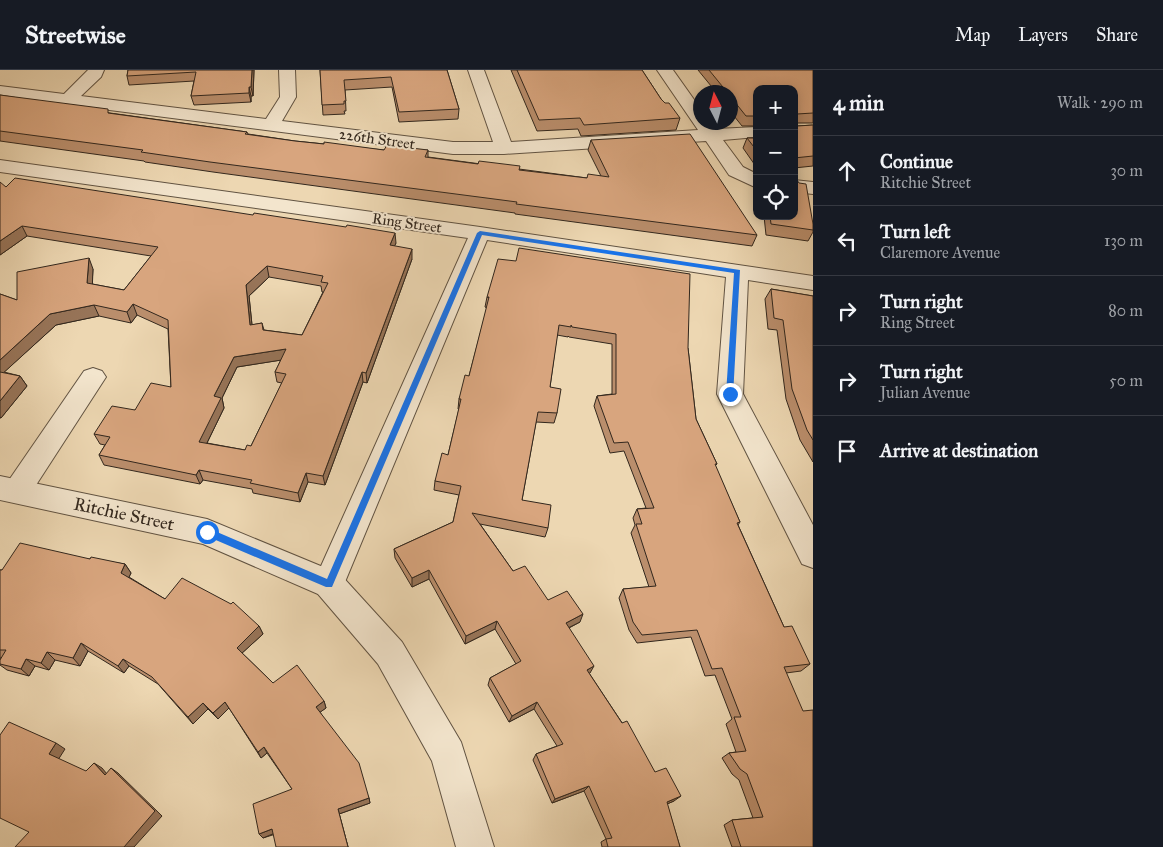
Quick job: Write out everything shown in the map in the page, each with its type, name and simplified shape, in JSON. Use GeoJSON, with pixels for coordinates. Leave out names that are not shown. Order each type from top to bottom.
{"type":"FeatureCollection","features":[{"type":"Feature","properties":{"kind":"street"},"geometry":{"type":"LineString","coordinates":[[68,99],[95,74],[96,70]]}},
{"type":"Feature","properties":{"kind":"street"},"geometry":{"type":"LineString","coordinates":[[272,124],[288,97],[287,70]]}},
{"type":"Feature","properties":{"kind":"street"},"geometry":{"type":"LineString","coordinates":[[476,70],[504,148]]}},
{"type":"Feature","properties":{"kind":"street"},"geometry":{"type":"LineString","coordinates":[[665,70],[693,109]]}},
{"type":"Feature","properties":{"kind":"street","name":"226th Street"},"geometry":{"type":"LineString","coordinates":[[0,91],[453,148],[504,148],[693,127]]}},
{"type":"Feature","properties":{"kind":"street"},"geometry":{"type":"LineString","coordinates":[[708,130],[736,171],[753,180]]}},
{"type":"Feature","properties":{"kind":"street","name":"226th Street"},"geometry":{"type":"LineString","coordinates":[[738,130],[753,132]]}},
{"type":"Feature","properties":{"kind":"street","name":"Ring Street"},"geometry":{"type":"LineString","coordinates":[[0,166],[480,233],[813,283]]}},
{"type":"Feature","properties":{"kind":"street"},"geometry":{"type":"LineString","coordinates":[[798,186],[813,188]]}},
{"type":"Feature","properties":{"kind":"street"},"geometry":{"type":"LineString","coordinates":[[475,847],[448,754],[390,652],[329,584],[480,233]]}},
{"type":"Feature","properties":{"kind":"street"},"geometry":{"type":"LineString","coordinates":[[738,272],[730,394],[813,555]]}},
{"type":"Feature","properties":{"kind":"street"},"geometry":{"type":"LineString","coordinates":[[8,490],[93,377]]}},
{"type":"Feature","properties":{"kind":"street","name":"Ritchie Street"},"geometry":{"type":"LineString","coordinates":[[8,490],[207,532],[329,584]]}},
{"type":"Feature","properties":{"kind":"building"},"geometry":{"type":"Polygon","coordinates":[[[128,70],[252,70],[251,87],[249,87],[249,93],[191,96],[196,72],[127,76],[128,70]]]}},
{"type":"Feature","properties":{"kind":"building"},"geometry":{"type":"Polygon","coordinates":[[[320,70],[447,70],[459,109],[399,112],[391,77],[344,80],[346,101],[344,101],[344,104],[322,105],[320,70]]]}},
{"type":"Feature","properties":{"kind":"building"},"geometry":{"type":"Polygon","coordinates":[[[517,70],[642,70],[661,99],[665,103],[669,103],[680,118],[584,125],[580,118],[539,120],[517,70]]]}},
{"type":"Feature","properties":{"kind":"building"},"geometry":{"type":"Polygon","coordinates":[[[709,70],[813,70],[813,113],[798,114],[798,85],[753,85],[753,116],[746,116],[738,106],[738,85],[721,85],[709,70]]]}},
{"type":"Feature","properties":{"kind":"building"},"geometry":{"type":"Polygon","coordinates":[[[0,95],[108,109],[108,113],[247,132],[245,134],[295,141],[324,144],[324,142],[384,150],[387,145],[428,150],[425,157],[478,164],[479,161],[520,166],[519,170],[587,178],[588,174],[609,177],[591,140],[690,134],[757,235],[210,162],[141,152],[143,150],[0,131],[0,95]]]}},
{"type":"Feature","properties":{"kind":"building"},"geometry":{"type":"Polygon","coordinates":[[[813,125],[813,156],[798,158],[798,126],[813,125]]]}},
{"type":"Feature","properties":{"kind":"building"},"geometry":{"type":"Polygon","coordinates":[[[747,138],[753,138],[753,146],[747,138]]]}},
{"type":"Feature","properties":{"kind":"building"},"geometry":{"type":"Polygon","coordinates":[[[15,178],[253,215],[254,213],[395,233],[390,245],[412,249],[366,373],[362,372],[323,476],[306,473],[298,493],[250,483],[252,480],[199,470],[196,475],[99,455],[110,437],[94,434],[112,406],[135,410],[151,383],[171,387],[168,320],[133,304],[127,312],[94,305],[50,314],[0,360],[0,294],[17,300],[17,272],[89,258],[87,283],[124,290],[158,247],[22,226],[0,241],[0,182],[6,187],[15,178]],[[267,266],[246,285],[250,325],[262,323],[263,330],[302,335],[328,283],[321,282],[323,276],[267,266]],[[286,349],[234,357],[214,396],[221,398],[199,442],[245,450],[247,445],[251,446],[286,374],[275,372],[286,349]]]}},
{"type":"Feature","properties":{"kind":"building"},"geometry":{"type":"Polygon","coordinates":[[[798,182],[806,184],[813,230],[771,224],[770,220],[798,220],[798,182]]]}},
{"type":"Feature","properties":{"kind":"building"},"geometry":{"type":"Polygon","coordinates":[[[519,248],[690,274],[688,348],[696,419],[717,464],[715,464],[740,522],[737,523],[784,627],[792,626],[810,664],[784,667],[803,711],[813,710],[813,847],[741,847],[732,820],[763,817],[747,774],[740,769],[729,753],[746,751],[734,717],[741,717],[722,668],[712,669],[697,630],[642,635],[633,622],[623,589],[656,586],[636,524],[642,524],[637,509],[654,508],[628,442],[614,443],[597,396],[616,394],[616,334],[572,327],[571,325],[571,327],[559,325],[550,387],[561,389],[557,413],[538,412],[522,500],[551,505],[548,528],[472,513],[513,571],[525,566],[548,600],[567,591],[583,614],[566,623],[594,666],[587,670],[622,723],[627,721],[655,772],[666,768],[681,796],[667,802],[680,847],[608,847],[606,839],[612,838],[589,786],[555,799],[536,754],[563,744],[537,702],[512,716],[490,678],[521,661],[497,621],[466,636],[429,570],[412,578],[394,549],[453,522],[461,486],[435,481],[442,453],[448,455],[465,375],[469,376],[489,297],[487,297],[498,259],[516,261],[519,248]]]}},
{"type":"Feature","properties":{"kind":"building"},"geometry":{"type":"Polygon","coordinates":[[[771,289],[813,296],[813,440],[807,430],[792,389],[783,320],[774,318],[771,289]]]}},
{"type":"Feature","properties":{"kind":"building"},"geometry":{"type":"Polygon","coordinates":[[[0,372],[20,376],[0,401],[0,372]]]}},
{"type":"Feature","properties":{"kind":"building"},"geometry":{"type":"Polygon","coordinates":[[[20,543],[90,559],[91,557],[125,564],[121,573],[165,599],[182,578],[231,604],[233,602],[259,626],[237,648],[273,683],[297,665],[324,701],[316,707],[359,763],[369,798],[338,809],[348,847],[276,847],[272,829],[259,834],[253,804],[292,789],[264,747],[258,752],[225,702],[213,713],[203,703],[188,717],[152,677],[123,659],[118,666],[81,643],[73,658],[47,652],[41,663],[26,659],[21,669],[0,664],[0,660],[6,650],[0,650],[0,570],[2,570],[20,543]]]}},
{"type":"Feature","properties":{"kind":"building"},"geometry":{"type":"Polygon","coordinates":[[[9,722],[56,743],[49,754],[86,771],[94,763],[105,775],[111,768],[155,811],[124,847],[15,847],[29,832],[0,818],[0,735],[9,722]]]}},
{"type":"Feature","properties":{"kind":"route"},"geometry":{"type":"LineString","coordinates":[[207,532],[329,584],[480,233],[738,272],[730,394]]}}]}
